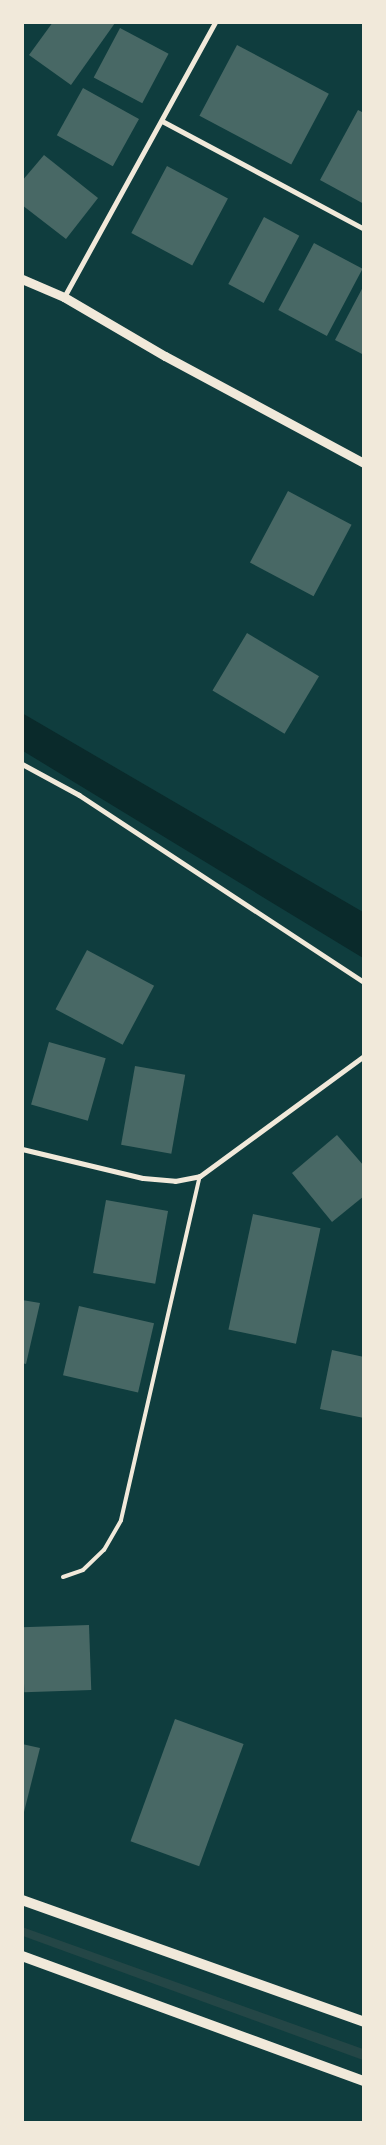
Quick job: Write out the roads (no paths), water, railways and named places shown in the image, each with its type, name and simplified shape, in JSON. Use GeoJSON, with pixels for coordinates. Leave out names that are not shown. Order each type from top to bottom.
{"type":"FeatureCollection","features":[{"type":"Feature","properties":{"kind":"main road"},"geometry":{"type":"LineString","coordinates":[[22,1900],[364,2022]]}},
{"type":"Feature","properties":{"kind":"main road"},"geometry":{"type":"LineString","coordinates":[[22,1956],[364,2081]]}},
{"type":"Feature","properties":{"kind":"street"},"geometry":{"type":"LineString","coordinates":[[64,296],[215,22]]}},
{"type":"Feature","properties":{"kind":"street"},"geometry":{"type":"LineString","coordinates":[[162,121],[364,229]]}},
{"type":"Feature","properties":{"kind":"street"},"geometry":{"type":"LineString","coordinates":[[22,279],[64,296],[165,356],[364,463]]}},
{"type":"Feature","properties":{"kind":"street"},"geometry":{"type":"LineString","coordinates":[[22,764],[79,796],[364,982]]}},
{"type":"Feature","properties":{"kind":"street"},"geometry":{"type":"LineString","coordinates":[[22,1149],[143,1178],[176,1181],[200,1176],[364,1056]]}},
{"type":"Feature","properties":{"kind":"lane"},"geometry":{"type":"LineString","coordinates":[[63,1577],[83,1570],[104,1550],[121,1520],[200,1176]]}}]}
